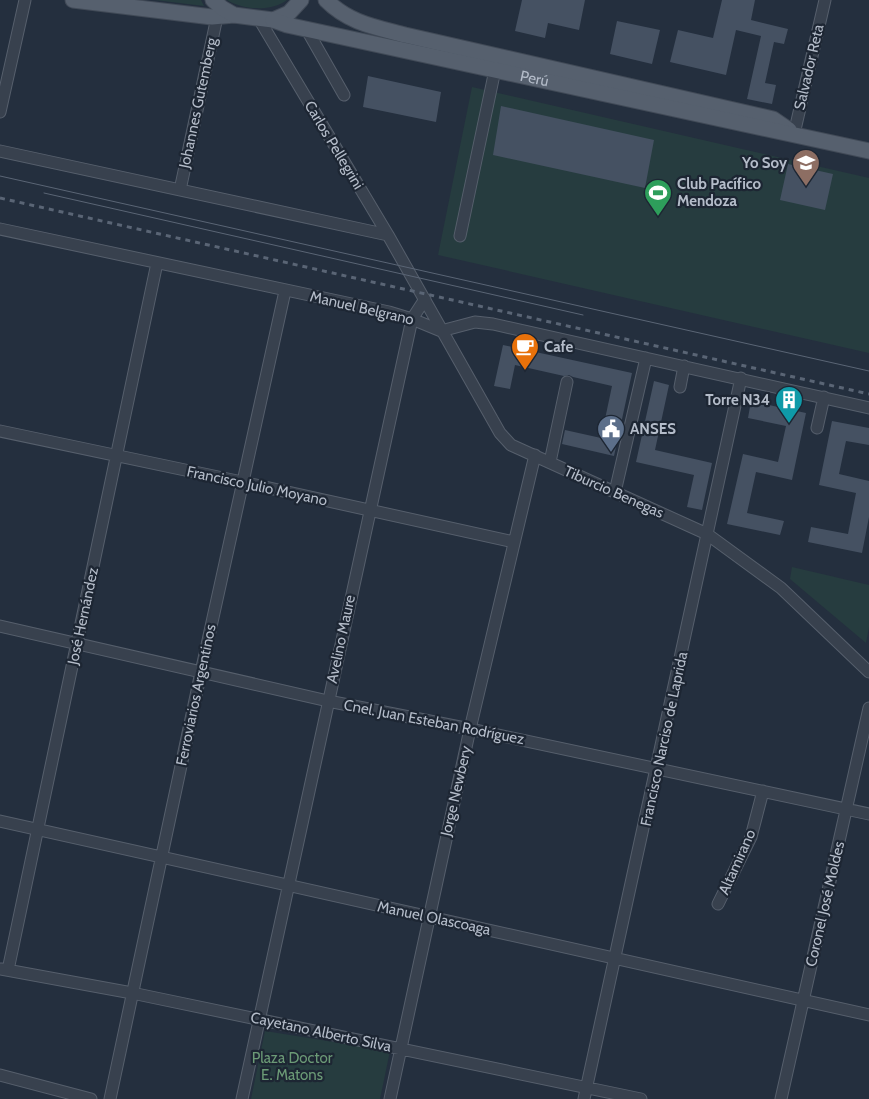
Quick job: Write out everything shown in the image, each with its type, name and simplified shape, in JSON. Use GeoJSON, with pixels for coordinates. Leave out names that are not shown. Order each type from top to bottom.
{"type":"FeatureCollection","features":[{"type":"Feature","properties":{"kind":"main road"},"geometry":{"type":"LineString","coordinates":[[73,0],[217,17],[234,14]]}},
{"type":"Feature","properties":{"kind":"main road"},"geometry":{"type":"LineString","coordinates":[[213,0],[222,8],[234,14]]}},
{"type":"Feature","properties":{"kind":"main road"},"geometry":{"type":"LineString","coordinates":[[266,19],[289,13],[301,0]]}},
{"type":"Feature","properties":{"kind":"main road","name":"Perú"},"geometry":{"type":"LineString","coordinates":[[326,0],[349,19],[369,26],[774,119],[794,134]]}},
{"type":"Feature","properties":{"kind":"main road","name":"Perú"},"geometry":{"type":"LineString","coordinates":[[234,14],[266,19],[307,30],[869,151]]}},
{"type":"Feature","properties":{"kind":"street"},"geometry":{"type":"LineString","coordinates":[[0,112],[25,0]]}},
{"type":"Feature","properties":{"kind":"street","name":"Salvador Reta"},"geometry":{"type":"LineString","coordinates":[[794,134],[825,0]]}},
{"type":"Feature","properties":{"kind":"street","name":"Johannes Gutemberg"},"geometry":{"type":"LineString","coordinates":[[180,190],[217,17]]}},
{"type":"Feature","properties":{"kind":"street","name":"Carlos Pellegrini"},"geometry":{"type":"LineString","coordinates":[[266,19],[409,272]]}},
{"type":"Feature","properties":{"kind":"street"},"geometry":{"type":"LineString","coordinates":[[307,30],[344,94]]}},
{"type":"Feature","properties":{"kind":"street"},"geometry":{"type":"LineString","coordinates":[[460,236],[495,70]]}},
{"type":"Feature","properties":{"kind":"street"},"geometry":{"type":"LineString","coordinates":[[0,151],[388,235]]}},
{"type":"Feature","properties":{"kind":"street","name":"Manuel Belgrano"},"geometry":{"type":"LineString","coordinates":[[0,229],[389,312],[412,318],[441,331]]}},
{"type":"Feature","properties":{"kind":"street","name":"José Hernández"},"geometry":{"type":"LineString","coordinates":[[4,969],[38,829],[157,263]]}},
{"type":"Feature","properties":{"kind":"street","name":"Tiburcio Benegas"},"geometry":{"type":"LineString","coordinates":[[409,272],[500,433],[511,445],[708,534],[781,588],[869,672]]}},
{"type":"Feature","properties":{"kind":"street","name":"Ferroviarios Argentinos"},"geometry":{"type":"LineString","coordinates":[[110,1099],[242,482],[285,291]]}},
{"type":"Feature","properties":{"kind":"street","name":"Avelino Maure"},"geometry":{"type":"LineString","coordinates":[[242,1099],[412,318],[425,299]]}},
{"type":"Feature","properties":{"kind":"street"},"geometry":{"type":"LineString","coordinates":[[441,331],[475,322],[484,322],[742,378],[869,408]]}},
{"type":"Feature","properties":{"kind":"street"},"geometry":{"type":"LineString","coordinates":[[615,492],[646,358]]}},
{"type":"Feature","properties":{"kind":"street"},"geometry":{"type":"LineString","coordinates":[[680,387],[684,366]]}},
{"type":"Feature","properties":{"kind":"street","name":"Francisco Narciso de Laprida"},"geometry":{"type":"LineString","coordinates":[[585,1094],[742,378]]}},
{"type":"Feature","properties":{"kind":"street"},"geometry":{"type":"LineString","coordinates":[[550,462],[567,382]]}},
{"type":"Feature","properties":{"kind":"street"},"geometry":{"type":"LineString","coordinates":[[817,428],[824,397]]}},
{"type":"Feature","properties":{"kind":"street","name":"Francisco Julio Moyano"},"geometry":{"type":"LineString","coordinates":[[0,431],[514,542]]}},
{"type":"Feature","properties":{"kind":"street","name":"Jorge Newbery"},"geometry":{"type":"LineString","coordinates":[[390,1099],[470,729],[535,456]]}},
{"type":"Feature","properties":{"kind":"street","name":"Cnel. Juan Esteban Rodríguez"},"geometry":{"type":"LineString","coordinates":[[0,626],[328,701],[658,768],[869,814]]}},
{"type":"Feature","properties":{"kind":"street","name":"Coronel José Moldes"},"geometry":{"type":"LineString","coordinates":[[781,1099],[869,708]]}},
{"type":"Feature","properties":{"kind":"street","name":"Altamirano"},"geometry":{"type":"LineString","coordinates":[[718,904],[751,837],[763,791]]}},
{"type":"Feature","properties":{"kind":"street","name":"Manuel Olascoaga"},"geometry":{"type":"LineString","coordinates":[[0,821],[869,1015]]}},
{"type":"Feature","properties":{"kind":"street","name":"Cayetano Alberto Silva"},"geometry":{"type":"LineString","coordinates":[[4,969],[259,1019],[585,1094],[641,1099]]}},
{"type":"Feature","properties":{"kind":"street"},"geometry":{"type":"LineString","coordinates":[[0,1075],[91,1099]]}},
{"type":"Feature","properties":{"kind":"green space"},"geometry":{"type":"Polygon","coordinates":[[[155,0],[201,0],[204,6],[155,0]]]}},
{"type":"Feature","properties":{"kind":"green space"},"geometry":{"type":"Polygon","coordinates":[[[227,0],[287,0],[265,8],[249,8],[227,0]]]}},
{"type":"Feature","properties":{"kind":"green space","name":"Club Pacífico Mendoza"},"geometry":{"type":"Polygon","coordinates":[[[472,87],[869,178],[869,353],[438,255],[472,87]]]}},
{"type":"Feature","properties":{"kind":"green space"},"geometry":{"type":"Polygon","coordinates":[[[792,567],[869,585],[869,627],[866,643],[790,579],[792,567]]]}},
{"type":"Feature","properties":{"kind":"green space","name":"Plaza Doctor E. Matons"},"geometry":{"type":"Polygon","coordinates":[[[265,1031],[390,1051],[380,1099],[251,1099],[265,1031]]]}},
{"type":"Feature","properties":{"kind":"building"},"geometry":{"type":"Polygon","coordinates":[[[522,0],[585,0],[579,30],[548,23],[545,38],[515,31],[522,0]]]}},
{"type":"Feature","properties":{"kind":"building"},"geometry":{"type":"Polygon","coordinates":[[[722,0],[755,0],[751,20],[788,29],[784,44],[774,42],[765,83],[776,85],[772,104],[747,99],[761,36],[736,30],[726,75],[670,62],[678,30],[713,38],[722,0]]]}},
{"type":"Feature","properties":{"kind":"building"},"geometry":{"type":"Polygon","coordinates":[[[617,21],[660,30],[652,64],[610,54],[617,21]]]}},
{"type":"Feature","properties":{"kind":"building"},"geometry":{"type":"Polygon","coordinates":[[[368,76],[441,92],[436,122],[363,107],[368,76]]]}},
{"type":"Feature","properties":{"kind":"building"},"geometry":{"type":"Polygon","coordinates":[[[501,106],[654,140],[645,188],[493,155],[501,106]]]}},
{"type":"Feature","properties":{"kind":"building","name":"Yo Soy"},"geometry":{"type":"Polygon","coordinates":[[[788,164],[833,174],[825,210],[780,200],[788,164]]]}},
{"type":"Feature","properties":{"kind":"building"},"geometry":{"type":"Polygon","coordinates":[[[503,345],[632,373],[614,456],[562,444],[565,430],[601,438],[612,386],[569,375],[564,376],[515,365],[510,389],[494,386],[503,345]]]}},
{"type":"Feature","properties":{"kind":"building"},"geometry":{"type":"Polygon","coordinates":[[[654,381],[669,385],[655,450],[712,463],[702,510],[687,507],[694,475],[636,462],[654,381]]]}},
{"type":"Feature","properties":{"kind":"building"},"geometry":{"type":"Polygon","coordinates":[[[751,401],[806,413],[792,480],[756,472],[747,513],[784,521],[780,535],[727,524],[743,454],[778,462],[786,426],[748,418],[751,401]]]}},
{"type":"Feature","properties":{"kind":"building"},"geometry":{"type":"Polygon","coordinates":[[[832,421],[869,428],[869,445],[846,441],[839,474],[869,481],[869,517],[862,553],[808,542],[811,527],[848,534],[856,493],[819,485],[832,421]]]}},
{"type":"Feature","properties":{"kind":"tram line"},"geometry":{"type":"LineString","coordinates":[[0,176],[869,371]]}},
{"type":"Feature","properties":{"kind":"tram line"},"geometry":{"type":"LineString","coordinates":[[44,193],[583,315]]}},
{"type":"Feature","properties":{"kind":"railway"},"geometry":{"type":"LineString","coordinates":[[0,198],[869,394]]}},
{"type":"Feature","properties":{"kind":"place","name":"Yo Soy"},"geometry":{"type":"Point","coordinates":[806,187]}},
{"type":"Feature","properties":{"kind":"place","name":"Club Pacífico Mendoza"},"geometry":{"type":"Point","coordinates":[658,217]}},
{"type":"Feature","properties":{"kind":"place","name":"Cafe"},"geometry":{"type":"Point","coordinates":[525,371]}},
{"type":"Feature","properties":{"kind":"place","name":"Torre N34"},"geometry":{"type":"Point","coordinates":[789,424]}},
{"type":"Feature","properties":{"kind":"place","name":"ANSES"},"geometry":{"type":"Point","coordinates":[611,453]}}]}
